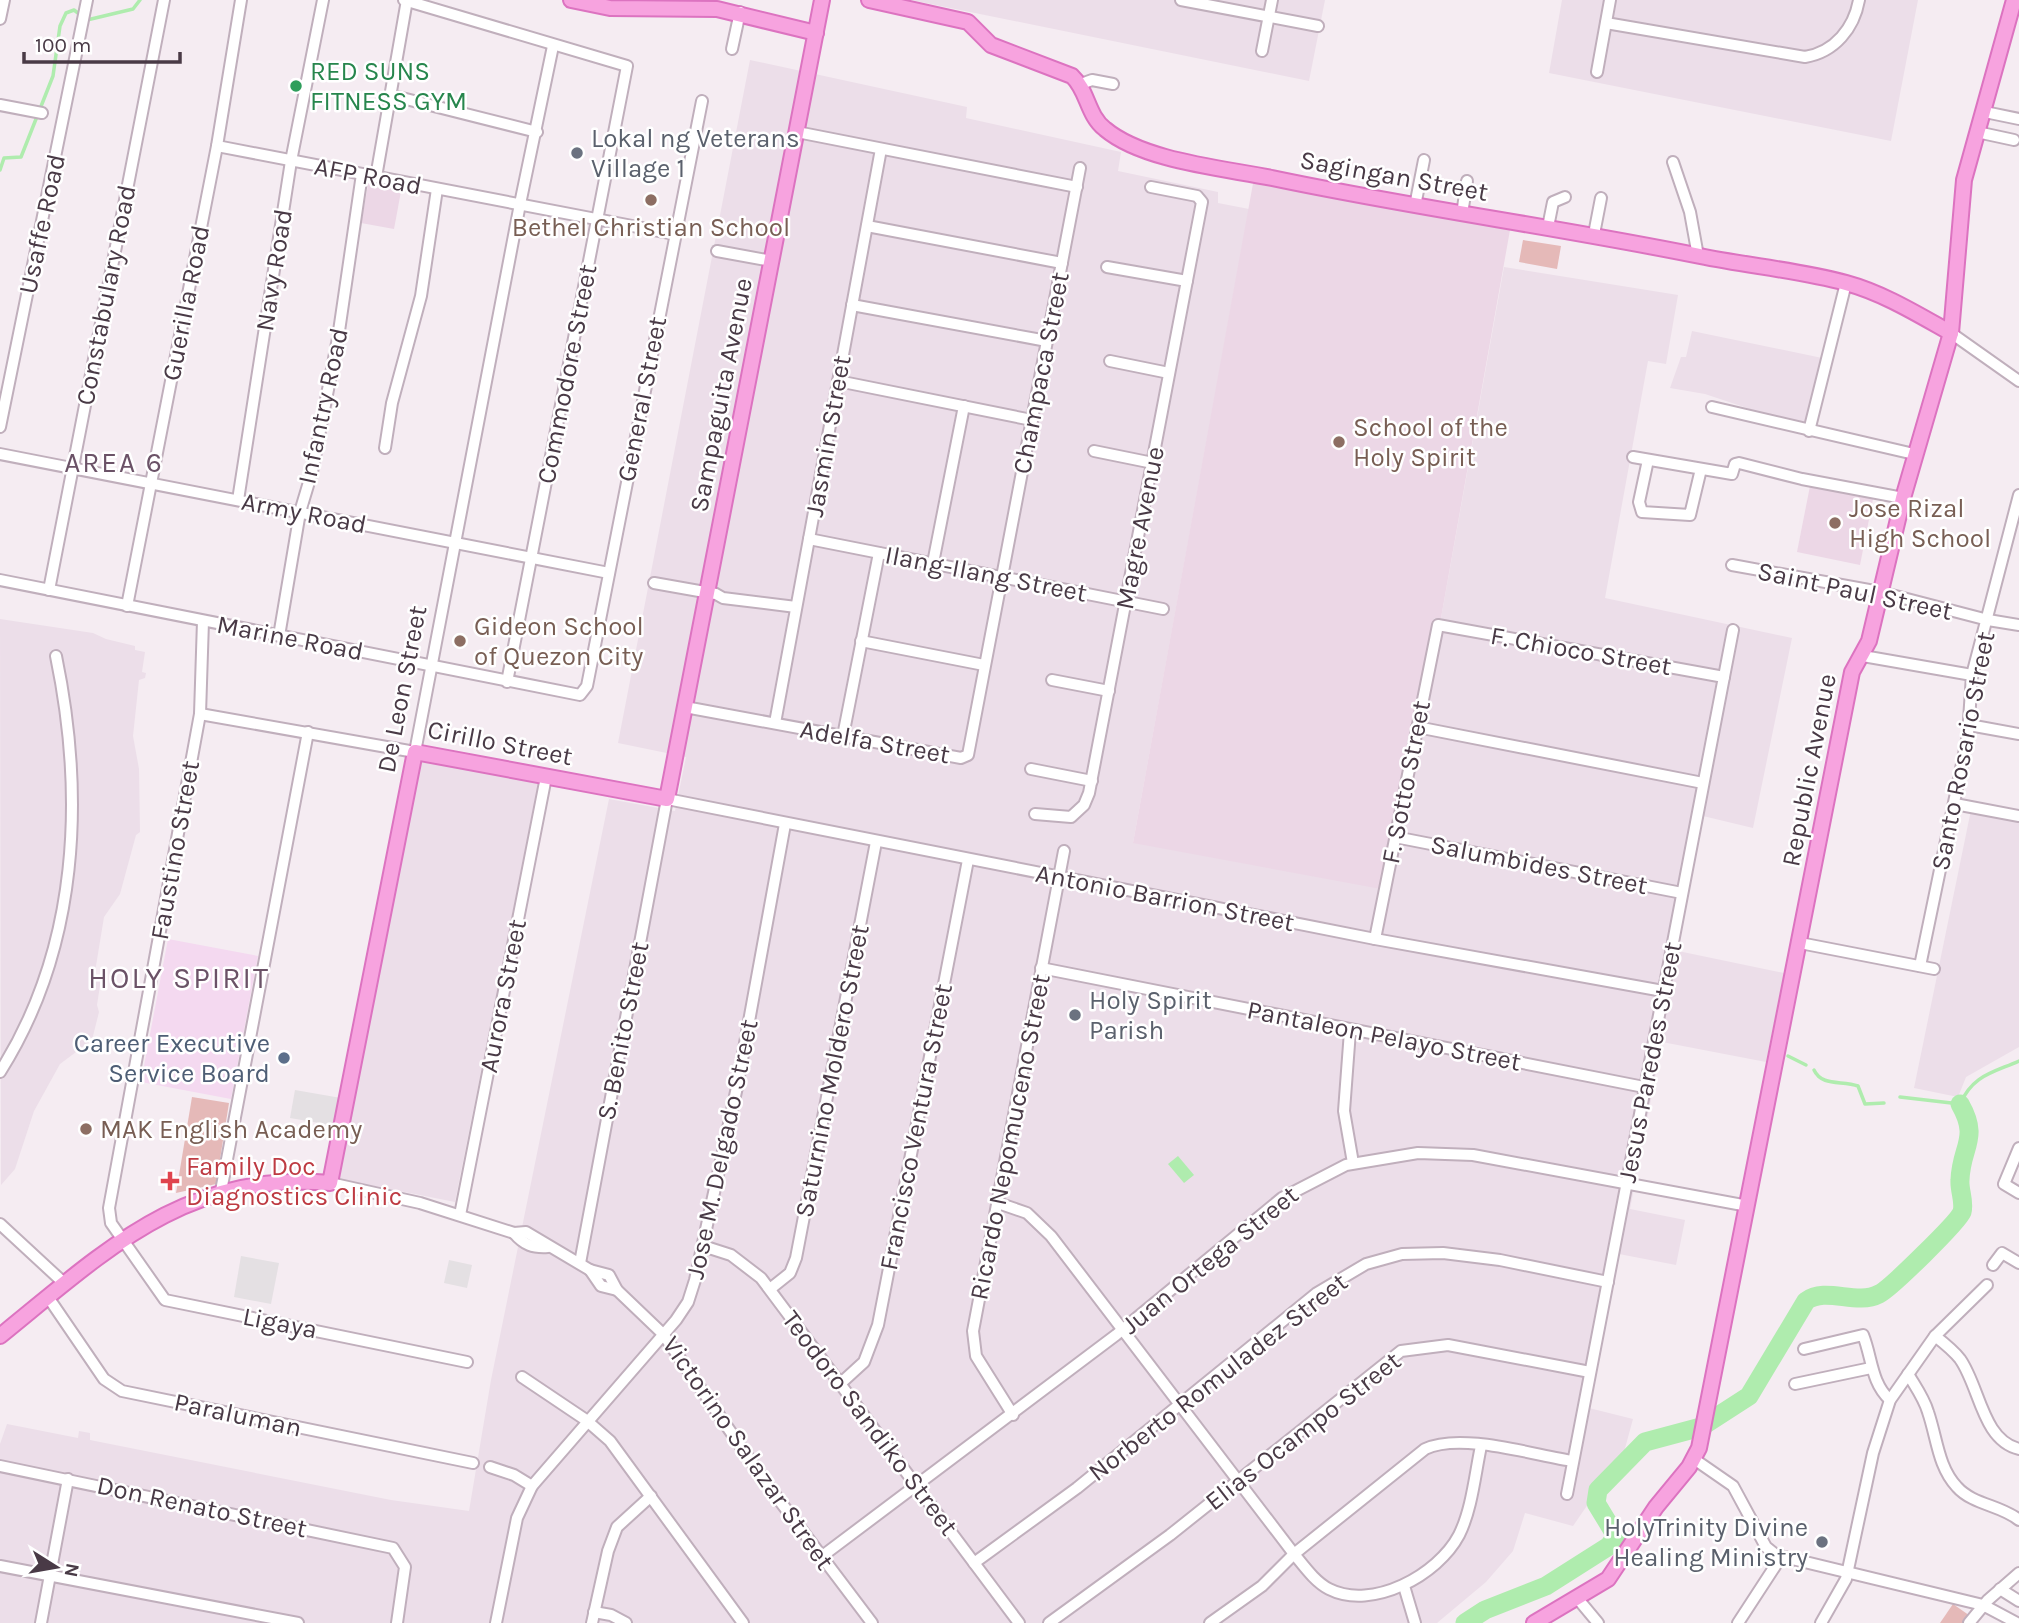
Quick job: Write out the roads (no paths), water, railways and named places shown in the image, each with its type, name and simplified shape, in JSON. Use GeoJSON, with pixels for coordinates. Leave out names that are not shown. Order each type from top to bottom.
{"type":"FeatureCollection","features":[{"type":"Feature","properties":{"kind":"main road"},"geometry":{"type":"LineString","coordinates":[[572,0],[610,8],[717,4],[816,33]]}},
{"type":"Feature","properties":{"kind":"main road","name":"Sampaguita Avenue"},"geometry":{"type":"LineString","coordinates":[[667,799],[712,593],[822,0]]}},
{"type":"Feature","properties":{"kind":"main road"},"geometry":{"type":"LineString","coordinates":[[869,0],[968,22],[991,45],[1018,58],[1061,71],[1081,84]]}},
{"type":"Feature","properties":{"kind":"main road","name":"Republic Avenue"},"geometry":{"type":"LineString","coordinates":[[1534,1623],[1608,1579],[1656,1507],[1693,1460],[1702,1435],[1852,672],[1869,641],[1914,454],[1951,333],[1964,180],[2014,0]]}},
{"type":"Feature","properties":{"kind":"main road","name":"Sagingan Street"},"geometry":{"type":"LineString","coordinates":[[1081,84],[1091,113],[1105,129],[1140,148],[1182,160],[1415,206],[1594,234],[1846,283],[1887,298],[1951,333]]}},
{"type":"Feature","properties":{"kind":"main road","name":"Cirillo Street"},"geometry":{"type":"LineString","coordinates":[[415,752],[667,799]]}},
{"type":"Feature","properties":{"kind":"main road","name":"De Leon Street"},"geometry":{"type":"LineString","coordinates":[[330,1183],[415,752]]}},
{"type":"Feature","properties":{"kind":"main road"},"geometry":{"type":"LineString","coordinates":[[0,1336],[122,1241],[177,1208],[221,1191],[272,1181],[330,1183]]}},
{"type":"Feature","properties":{"kind":"street"},"geometry":{"type":"LineString","coordinates":[[0,19],[4,0]]}},
{"type":"Feature","properties":{"kind":"street","name":"Usaffe Road"},"geometry":{"type":"LineString","coordinates":[[0,427],[86,0]]}},
{"type":"Feature","properties":{"kind":"street","name":"Constabulary Road"},"geometry":{"type":"LineString","coordinates":[[49,590],[164,0]]}},
{"type":"Feature","properties":{"kind":"street","name":"Guerilla Road"},"geometry":{"type":"LineString","coordinates":[[127,606],[216,146],[241,0]]}},
{"type":"Feature","properties":{"kind":"street","name":"Navy Road"},"geometry":{"type":"LineString","coordinates":[[238,500],[291,161],[323,0]]}},
{"type":"Feature","properties":{"kind":"street"},"geometry":{"type":"LineString","coordinates":[[376,177],[406,0],[554,46]]}},
{"type":"Feature","properties":{"kind":"street"},"geometry":{"type":"LineString","coordinates":[[1181,0],[1318,26]]}},
{"type":"Feature","properties":{"kind":"street"},"geometry":{"type":"LineString","coordinates":[[1262,51],[1272,0]]}},
{"type":"Feature","properties":{"kind":"street"},"geometry":{"type":"LineString","coordinates":[[1597,72],[1610,0]]}},
{"type":"Feature","properties":{"kind":"street"},"geometry":{"type":"LineString","coordinates":[[1606,23],[1805,57],[1819,53],[1845,34],[1854,22],[1859,0]]}},
{"type":"Feature","properties":{"kind":"street"},"geometry":{"type":"LineString","coordinates":[[732,49],[740,12]]}},
{"type":"Feature","properties":{"kind":"street","name":"Commodore Street"},"geometry":{"type":"LineString","coordinates":[[507,682],[627,66],[554,46]]}},
{"type":"Feature","properties":{"kind":"street","name":"De Leon Street"},"geometry":{"type":"LineString","coordinates":[[415,752],[520,204],[554,46]]}},
{"type":"Feature","properties":{"kind":"street"},"geometry":{"type":"LineString","coordinates":[[1081,84],[1093,80],[1113,84]]}},
{"type":"Feature","properties":{"kind":"street"},"geometry":{"type":"LineString","coordinates":[[390,94],[537,132]]}},
{"type":"Feature","properties":{"kind":"street","name":"General Street"},"geometry":{"type":"LineString","coordinates":[[580,695],[587,686],[702,101]]}},
{"type":"Feature","properties":{"kind":"street"},"geometry":{"type":"LineString","coordinates":[[0,105],[42,113]]}},
{"type":"Feature","properties":{"kind":"street"},"geometry":{"type":"LineString","coordinates":[[1985,112],[2019,119]]}},
{"type":"Feature","properties":{"kind":"street"},"geometry":{"type":"LineString","coordinates":[[797,132],[1077,187]]}},
{"type":"Feature","properties":{"kind":"street"},"geometry":{"type":"LineString","coordinates":[[1977,132],[2014,140]]}},
{"type":"Feature","properties":{"kind":"street","name":"AFP Road"},"geometry":{"type":"LineString","coordinates":[[216,146],[674,234]]}},
{"type":"Feature","properties":{"kind":"street","name":"Jasmin Street"},"geometry":{"type":"LineString","coordinates":[[775,723],[881,149]]}},
{"type":"Feature","properties":{"kind":"street"},"geometry":{"type":"LineString","coordinates":[[1415,206],[1424,160]]}},
{"type":"Feature","properties":{"kind":"street"},"geometry":{"type":"LineString","coordinates":[[1673,162],[1690,212],[1698,256]]}},
{"type":"Feature","properties":{"kind":"street","name":"Champaca Street"},"geometry":{"type":"LineString","coordinates":[[1001,577],[1080,169]]}},
{"type":"Feature","properties":{"kind":"street","name":"Infantry Road"},"geometry":{"type":"LineString","coordinates":[[279,636],[300,512],[312,472],[338,338],[362,174]]}},
{"type":"Feature","properties":{"kind":"street"},"geometry":{"type":"LineString","coordinates":[[1462,214],[1467,181]]}},
{"type":"Feature","properties":{"kind":"street","name":"Magre Avenue"},"geometry":{"type":"LineString","coordinates":[[1035,814],[1063,818],[1077,813],[1084,805],[1092,781],[1170,373],[1201,198],[1151,187]]}},
{"type":"Feature","properties":{"kind":"street"},"geometry":{"type":"LineString","coordinates":[[385,448],[392,403],[421,296],[437,189]]}},
{"type":"Feature","properties":{"kind":"street"},"geometry":{"type":"LineString","coordinates":[[1548,227],[1553,202],[1565,197]]}},
{"type":"Feature","properties":{"kind":"street"},"geometry":{"type":"LineString","coordinates":[[1594,234],[1601,198]]}},
{"type":"Feature","properties":{"kind":"street"},"geometry":{"type":"LineString","coordinates":[[867,226],[1062,262]]}},
{"type":"Feature","properties":{"kind":"street"},"geometry":{"type":"LineString","coordinates":[[717,251],[772,261]]}},
{"type":"Feature","properties":{"kind":"street"},"geometry":{"type":"LineString","coordinates":[[1107,267],[1187,281]]}},
{"type":"Feature","properties":{"kind":"street"},"geometry":{"type":"LineString","coordinates":[[1809,431],[1846,283]]}},
{"type":"Feature","properties":{"kind":"street"},"geometry":{"type":"LineString","coordinates":[[852,304],[1047,341]]}},
{"type":"Feature","properties":{"kind":"street"},"geometry":{"type":"LineString","coordinates":[[1951,333],[2019,382]]}},
{"type":"Feature","properties":{"kind":"street"},"geometry":{"type":"LineString","coordinates":[[1111,361],[1170,373]]}},
{"type":"Feature","properties":{"kind":"street"},"geometry":{"type":"LineString","coordinates":[[838,381],[1032,420]]}},
{"type":"Feature","properties":{"kind":"street"},"geometry":{"type":"LineString","coordinates":[[933,564],[964,406]]}},
{"type":"Feature","properties":{"kind":"street"},"geometry":{"type":"LineString","coordinates":[[1712,407],[1914,454]]}},
{"type":"Feature","properties":{"kind":"street"},"geometry":{"type":"LineString","coordinates":[[1094,452],[1153,463]]}},
{"type":"Feature","properties":{"kind":"street","name":"Army Road"},"geometry":{"type":"LineString","coordinates":[[0,454],[609,572]]}},
{"type":"Feature","properties":{"kind":"street"},"geometry":{"type":"LineString","coordinates":[[1633,457],[1732,474],[1735,464],[1739,463],[1802,479],[1903,498]]}},
{"type":"Feature","properties":{"kind":"street"},"geometry":{"type":"LineString","coordinates":[[1648,460],[1639,502],[1642,512],[1690,515],[1701,469]]}},
{"type":"Feature","properties":{"kind":"street","name":"Santo Rosario Street"},"geometry":{"type":"LineString","coordinates":[[1920,966],[1955,804],[1969,725],[1972,675],[2019,495]]}},
{"type":"Feature","properties":{"kind":"street","name":"Ilang-Ilang Street"},"geometry":{"type":"LineString","coordinates":[[809,539],[1163,609]]}},
{"type":"Feature","properties":{"kind":"street"},"geometry":{"type":"LineString","coordinates":[[843,736],[879,553]]}},
{"type":"Feature","properties":{"kind":"street","name":"Saint Paul Street"},"geometry":{"type":"LineString","coordinates":[[1732,565],[1880,592],[1988,620],[2019,625]]}},
{"type":"Feature","properties":{"kind":"street","name":"Adelfa Street"},"geometry":{"type":"LineString","coordinates":[[685,707],[965,758],[971,744],[1001,577]]}},
{"type":"Feature","properties":{"kind":"street","name":"Marine Road"},"geometry":{"type":"LineString","coordinates":[[0,580],[580,695]]}},
{"type":"Feature","properties":{"kind":"street"},"geometry":{"type":"LineString","coordinates":[[654,583],[712,593],[729,599],[741,598],[796,607]]}},
{"type":"Feature","properties":{"kind":"street","name":"Faustino Street"},"geometry":{"type":"LineString","coordinates":[[122,1241],[111,1223],[109,1208],[200,714],[203,621]]}},
{"type":"Feature","properties":{"kind":"street","name":"F. Chioco Street"},"geometry":{"type":"LineString","coordinates":[[1438,625],[1724,677]]}},
{"type":"Feature","properties":{"kind":"street","name":"F. Sotto Street"},"geometry":{"type":"LineString","coordinates":[[1375,939],[1438,625]]}},
{"type":"Feature","properties":{"kind":"street","name":"Jesus Paredes Street"},"geometry":{"type":"LineString","coordinates":[[1567,1494],[1733,630]]}},
{"type":"Feature","properties":{"kind":"street"},"geometry":{"type":"LineString","coordinates":[[861,641],[984,665]]}},
{"type":"Feature","properties":{"kind":"street"},"geometry":{"type":"LineString","coordinates":[[0,1072],[30,1012],[51,955],[65,896],[74,834],[74,776],[68,715],[56,656]]}},
{"type":"Feature","properties":{"kind":"street"},"geometry":{"type":"LineString","coordinates":[[1863,656],[1972,675]]}},
{"type":"Feature","properties":{"kind":"street"},"geometry":{"type":"LineString","coordinates":[[1052,680],[1109,691]]}},
{"type":"Feature","properties":{"kind":"street","name":"Cirillo Street"},"geometry":{"type":"LineString","coordinates":[[200,714],[415,752]]}},
{"type":"Feature","properties":{"kind":"street"},"geometry":{"type":"LineString","coordinates":[[1969,725],[2019,734]]}},
{"type":"Feature","properties":{"kind":"street"},"geometry":{"type":"LineString","coordinates":[[1418,727],[1703,783]]}},
{"type":"Feature","properties":{"kind":"street"},"geometry":{"type":"LineString","coordinates":[[221,1191],[308,732]]}},
{"type":"Feature","properties":{"kind":"street"},"geometry":{"type":"LineString","coordinates":[[1031,769],[1092,781]]}},
{"type":"Feature","properties":{"kind":"street","name":"Aurora Street"},"geometry":{"type":"LineString","coordinates":[[460,1215],[546,777]]}},
{"type":"Feature","properties":{"kind":"street","name":"Antonio Barrion Street"},"geometry":{"type":"LineString","coordinates":[[667,799],[1375,939],[1664,991]]}},
{"type":"Feature","properties":{"kind":"street","name":"S. Benito Street"},"geometry":{"type":"LineString","coordinates":[[580,1263],[667,799]]}},
{"type":"Feature","properties":{"kind":"street"},"geometry":{"type":"LineString","coordinates":[[1955,804],[2019,816]]}},
{"type":"Feature","properties":{"kind":"street","name":"Jose M. Delgado Street"},"geometry":{"type":"LineString","coordinates":[[496,1623],[517,1518],[532,1486],[688,1302],[703,1247],[737,1087],[785,824]]}},
{"type":"Feature","properties":{"kind":"street","name":"Salumbides Street"},"geometry":{"type":"LineString","coordinates":[[1395,837],[1682,893]]}},
{"type":"Feature","properties":{"kind":"street","name":"Saturnino Moldero Street"},"geometry":{"type":"LineString","coordinates":[[770,1289],[790,1273],[796,1258],[876,842]]}},
{"type":"Feature","properties":{"kind":"street","name":"Ricardo Nepomuceno Street"},"geometry":{"type":"LineString","coordinates":[[1013,1415],[983,1368],[973,1342],[1064,851]]}},
{"type":"Feature","properties":{"kind":"street","name":"Francisco Ventura Street"},"geometry":{"type":"LineString","coordinates":[[841,1383],[864,1362],[878,1325],[968,860]]}},
{"type":"Feature","properties":{"kind":"street"},"geometry":{"type":"LineString","coordinates":[[1800,943],[1934,969]]}},
{"type":"Feature","properties":{"kind":"street","name":"Pantaleon Pelayo Street"},"geometry":{"type":"LineString","coordinates":[[1041,968],[1644,1087]]}},
{"type":"Feature","properties":{"kind":"street"},"geometry":{"type":"LineString","coordinates":[[1350,1031],[1344,1111],[1353,1163]]}},
{"type":"Feature","properties":{"kind":"street"},"geometry":{"type":"LineString","coordinates":[[2019,1148],[2004,1184],[2019,1193]]}},
{"type":"Feature","properties":{"kind":"street","name":"Juan Ortega Street"},"geometry":{"type":"LineString","coordinates":[[821,1558],[1124,1329],[1282,1198],[1314,1179],[1353,1163],[1396,1155],[1444,1153],[1501,1159],[1748,1206]]}},
{"type":"Feature","properties":{"kind":"street","name":"Victorino Salazar Street"},"geometry":{"type":"LineString","coordinates":[[330,1183],[460,1215],[514,1233],[528,1245],[548,1247],[590,1270],[609,1275],[617,1290],[663,1334],[821,1558],[872,1623]]}},
{"type":"Feature","properties":{"kind":"street"},"geometry":{"type":"LineString","coordinates":[[998,1203],[1014,1207],[1040,1222],[1294,1554],[1330,1590],[1354,1594],[1378,1593],[1404,1586],[1433,1564],[1459,1536],[1480,1446]]}},
{"type":"Feature","properties":{"kind":"street"},"geometry":{"type":"LineString","coordinates":[[0,1224],[65,1284]]}},
{"type":"Feature","properties":{"kind":"street","name":"Ligaya"},"geometry":{"type":"LineString","coordinates":[[122,1241],[160,1296],[172,1302],[467,1362]]}},
{"type":"Feature","properties":{"kind":"street","name":"Teodoro Sandiko Street"},"geometry":{"type":"LineString","coordinates":[[703,1247],[744,1263],[770,1289],[1019,1623]]}},
{"type":"Feature","properties":{"kind":"street","name":"Norberto Romuladez Street"},"geometry":{"type":"LineString","coordinates":[[974,1563],[1077,1488],[1317,1293],[1340,1277],[1385,1257],[1443,1252],[1500,1260],[1608,1282]]}},
{"type":"Feature","properties":{"kind":"street"},"geometry":{"type":"LineString","coordinates":[[1993,1265],[2002,1253],[2019,1263]]}},
{"type":"Feature","properties":{"kind":"street"},"geometry":{"type":"LineString","coordinates":[[1821,1623],[1849,1571],[1872,1453],[1890,1401],[1935,1336],[1987,1285]]}},
{"type":"Feature","properties":{"kind":"street","name":"Paraluman"},"geometry":{"type":"LineString","coordinates":[[48,1297],[104,1380],[122,1391],[473,1463]]}},
{"type":"Feature","properties":{"kind":"street"},"geometry":{"type":"LineString","coordinates":[[1804,1349],[1863,1335],[1871,1368],[1883,1395],[1890,1401]]}},
{"type":"Feature","properties":{"kind":"street"},"geometry":{"type":"LineString","coordinates":[[1935,1336],[1961,1360],[1978,1390],[1994,1433],[2001,1441],[2019,1448]]}},
{"type":"Feature","properties":{"kind":"street","name":"Elias Ocampo Street"},"geometry":{"type":"LineString","coordinates":[[1049,1623],[1170,1535],[1401,1351],[1416,1346],[1448,1346],[1590,1372]]}},
{"type":"Feature","properties":{"kind":"street"},"geometry":{"type":"LineString","coordinates":[[1795,1384],[1871,1368]]}},
{"type":"Feature","properties":{"kind":"street"},"geometry":{"type":"LineString","coordinates":[[1908,1374],[1928,1411],[1940,1458],[1956,1486],[1969,1497],[2004,1510],[2019,1520]]}},
{"type":"Feature","properties":{"kind":"street"},"geometry":{"type":"LineString","coordinates":[[522,1377],[586,1420],[610,1441],[743,1623]]}},
{"type":"Feature","properties":{"kind":"street"},"geometry":{"type":"LineString","coordinates":[[1210,1623],[1262,1586],[1294,1554],[1424,1449],[1447,1443],[1573,1461]]}},
{"type":"Feature","properties":{"kind":"street"},"geometry":{"type":"LineString","coordinates":[[1693,1460],[1733,1486],[1766,1548],[1781,1556],[1983,1605],[2017,1623]]}},
{"type":"Feature","properties":{"kind":"street","name":"Don Renato Street"},"geometry":{"type":"LineString","coordinates":[[0,1466],[393,1548],[405,1567],[397,1623]]}},
{"type":"Feature","properties":{"kind":"street"},"geometry":{"type":"LineString","coordinates":[[490,1467],[514,1475],[532,1486]]}},
{"type":"Feature","properties":{"kind":"street"},"geometry":{"type":"LineString","coordinates":[[41,1623],[68,1479]]}},
{"type":"Feature","properties":{"kind":"street"},"geometry":{"type":"LineString","coordinates":[[626,1623],[593,1617],[617,1527],[651,1496]]}},
{"type":"Feature","properties":{"kind":"street"},"geometry":{"type":"LineString","coordinates":[[1738,1623],[1781,1556]]}},
{"type":"Feature","properties":{"kind":"street"},"geometry":{"type":"LineString","coordinates":[[0,1566],[298,1623]]}},
{"type":"Feature","properties":{"kind":"street"},"geometry":{"type":"LineString","coordinates":[[1969,1623],[1983,1605],[2019,1573]]}},
{"type":"Feature","properties":{"kind":"street"},"geometry":{"type":"LineString","coordinates":[[1404,1586],[1415,1623]]}},
{"type":"Feature","properties":{"kind":"street"},"geometry":{"type":"LineString","coordinates":[[2000,1589],[2019,1601]]}},
{"type":"Feature","properties":{"kind":"street"},"geometry":{"type":"LineString","coordinates":[[1578,1599],[1598,1623]]}},
{"type":"Feature","properties":{"kind":"waterway"},"geometry":{"type":"LineString","coordinates":[[0,170],[4,158],[21,157],[53,76],[60,26],[66,13],[74,10],[87,20],[133,9],[140,0]]}},
{"type":"Feature","properties":{"kind":"waterway"},"geometry":{"type":"LineString","coordinates":[[1788,1056],[1806,1065]]}},
{"type":"Feature","properties":{"kind":"waterway"},"geometry":{"type":"LineString","coordinates":[[1900,1097],[1960,1104],[1977,1081],[2019,1061]]}},
{"type":"Feature","properties":{"kind":"waterway"},"geometry":{"type":"LineString","coordinates":[[1814,1070],[1827,1081],[1858,1086],[1865,1104],[1884,1103]]}},
{"type":"Feature","properties":{"kind":"waterway"},"geometry":{"type":"LineString","coordinates":[[1465,1623],[1485,1610],[1546,1586],[1609,1546],[1616,1536],[1596,1503],[1598,1490],[1645,1442],[1701,1427],[1749,1396],[1806,1301],[1823,1295],[1861,1298],[1879,1294],[1937,1241],[1958,1218],[1963,1208],[1960,1180],[1969,1126],[1960,1104]]}},
{"type":"Feature","properties":{"kind":"place","name":"RED SUNS FITNESS GYM"},"geometry":{"type":"Point","coordinates":[296,86]}},
{"type":"Feature","properties":{"kind":"place","name":"Lokal ng Veterans Village 1"},"geometry":{"type":"Point","coordinates":[577,153]}},
{"type":"Feature","properties":{"kind":"place","name":"Bethel Christian School"},"geometry":{"type":"Point","coordinates":[651,200]}},
{"type":"Feature","properties":{"kind":"place","name":"School of the Holy Spirit"},"geometry":{"type":"Point","coordinates":[1339,442]}},
{"type":"Feature","properties":{"kind":"place","name":"Jose Rizal High School"},"geometry":{"type":"Point","coordinates":[1835,523]}},
{"type":"Feature","properties":{"kind":"place","name":"Gideon School of Quezon City"},"geometry":{"type":"Point","coordinates":[460,641]}},
{"type":"Feature","properties":{"kind":"place","name":"Holy Spirit Parish"},"geometry":{"type":"Point","coordinates":[1075,1015]}},
{"type":"Feature","properties":{"kind":"place","name":"Career Executive Service Board"},"geometry":{"type":"Point","coordinates":[284,1058]}},
{"type":"Feature","properties":{"kind":"place","name":"MAK English Academy"},"geometry":{"type":"Point","coordinates":[86,1129]}},
{"type":"Feature","properties":{"kind":"place","name":"Family Doc Diagnostics Clinic"},"geometry":{"type":"Point","coordinates":[170,1181]}},
{"type":"Feature","properties":{"kind":"place","name":"HolyTrinity Divine Healing Ministry"},"geometry":{"type":"Point","coordinates":[1822,1542]}},
{"type":"Feature","properties":{"kind":"district","name":"AREA 6"},"geometry":{"type":"Point","coordinates":[114,462]}},
{"type":"Feature","properties":{"kind":"district","name":"HOLY SPIRIT"},"geometry":{"type":"Point","coordinates":[179,978]}}]}
